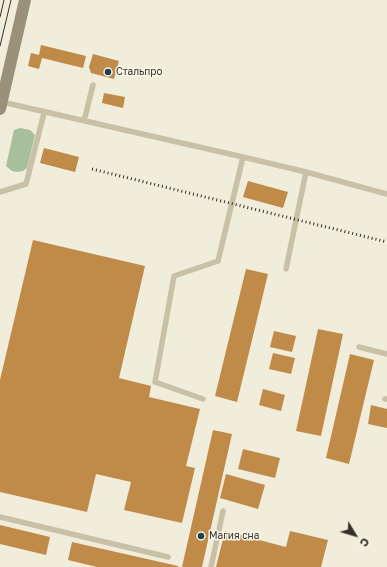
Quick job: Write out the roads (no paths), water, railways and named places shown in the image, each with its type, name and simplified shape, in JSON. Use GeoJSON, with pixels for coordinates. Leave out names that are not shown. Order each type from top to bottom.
{"type":"FeatureCollection","features":[{"type":"Feature","properties":{"kind":"main road"},"geometry":{"type":"LineString","coordinates":[[1,106],[25,0]]}},
{"type":"Feature","properties":{"kind":"lane"},"geometry":{"type":"LineString","coordinates":[[84,121],[93,85]]}},
{"type":"Feature","properties":{"kind":"lane"},"geometry":{"type":"LineString","coordinates":[[1,106],[84,121],[243,157],[387,194]]}},
{"type":"Feature","properties":{"kind":"lane"},"geometry":{"type":"LineString","coordinates":[[0,192],[26,184],[44,113]]}},
{"type":"Feature","properties":{"kind":"lane"},"geometry":{"type":"LineString","coordinates":[[203,399],[155,382],[174,276],[218,261],[243,157]]}},
{"type":"Feature","properties":{"kind":"lane"},"geometry":{"type":"LineString","coordinates":[[286,269],[306,172]]}},
{"type":"Feature","properties":{"kind":"lane"},"geometry":{"type":"LineString","coordinates":[[359,347],[387,354]]}},
{"type":"Feature","properties":{"kind":"lane"},"geometry":{"type":"LineString","coordinates":[[211,567],[222,511]]}},
{"type":"Feature","properties":{"kind":"lane"},"geometry":{"type":"LineString","coordinates":[[0,517],[168,557]]}},
{"type":"Feature","properties":{"kind":"tram line"},"geometry":{"type":"LineString","coordinates":[[0,17],[4,0]]}},
{"type":"Feature","properties":{"kind":"tram line"},"geometry":{"type":"LineString","coordinates":[[0,46],[11,0]]}},
{"type":"Feature","properties":{"kind":"railway"},"geometry":{"type":"LineString","coordinates":[[92,169],[387,242]]}},
{"type":"Feature","properties":{"kind":"place","name":"Стальпро"},"geometry":{"type":"Point","coordinates":[108,72]}},
{"type":"Feature","properties":{"kind":"place","name":"Магия сна"},"geometry":{"type":"Point","coordinates":[201,536]}}]}
